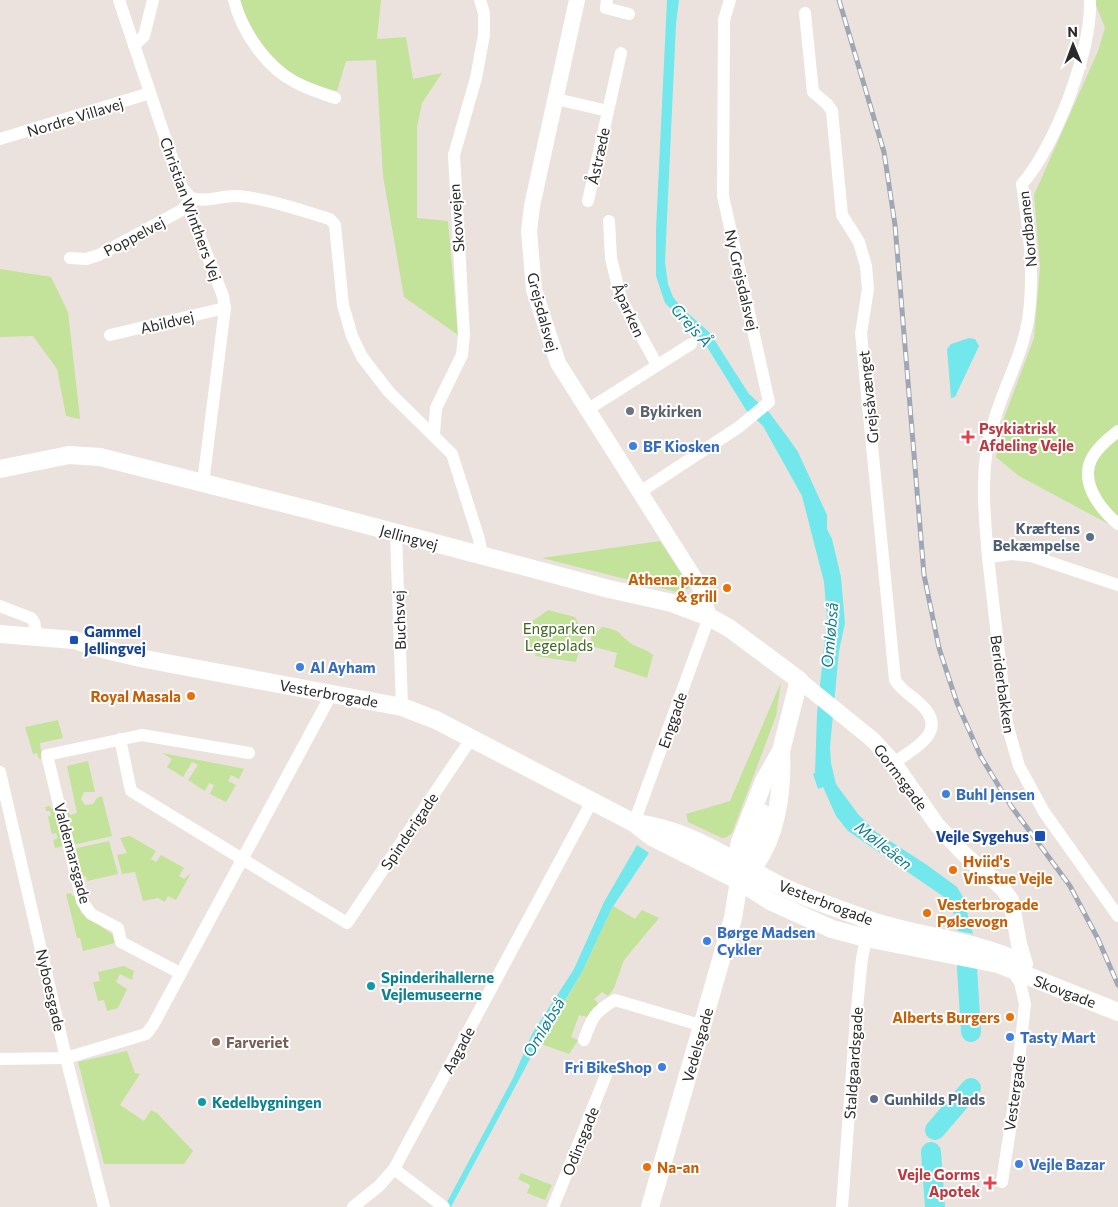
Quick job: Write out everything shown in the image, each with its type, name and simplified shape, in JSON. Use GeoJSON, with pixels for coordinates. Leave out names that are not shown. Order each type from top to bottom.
{"type":"FeatureCollection","features":[{"type":"Feature","properties":{"kind":"main road","name":"Jellingvej"},"geometry":{"type":"LineString","coordinates":[[0,469],[51,458],[85,454],[482,557],[672,603],[709,617],[745,638],[805,685]]}},
{"type":"Feature","properties":{"kind":"main road","name":"Vesterbrogade"},"geometry":{"type":"LineString","coordinates":[[0,634],[74,640],[145,659],[402,706],[436,720],[634,823],[652,837],[745,876],[784,887],[870,920],[999,952],[1018,967]]}},
{"type":"Feature","properties":{"kind":"main road","name":"Vedelsgade"},"geometry":{"type":"LineString","coordinates":[[650,1207],[745,876],[736,861],[740,842],[764,781],[781,751],[805,685]]}},
{"type":"Feature","properties":{"kind":"main road"},"geometry":{"type":"LineString","coordinates":[[745,876],[781,751]]}},
{"type":"Feature","properties":{"kind":"main road","name":"Vesterbrogade"},"geometry":{"type":"LineString","coordinates":[[634,823],[678,832],[736,861]]}},
{"type":"Feature","properties":{"kind":"main road","name":"Vesterbrogade"},"geometry":{"type":"LineString","coordinates":[[745,876],[766,899],[832,929],[866,938],[1018,967]]}},
{"type":"Feature","properties":{"kind":"main road","name":"Skovgade"},"geometry":{"type":"LineString","coordinates":[[1018,967],[1044,984],[1118,1012]]}},
{"type":"Feature","properties":{"kind":"main road","name":"Skovgade"},"geometry":{"type":"LineString","coordinates":[[1018,967],[1118,1002]]}},
{"type":"Feature","properties":{"kind":"street","name":"Christian Winthers Vej"},"geometry":{"type":"LineString","coordinates":[[119,0],[182,188],[191,198],[190,211],[223,296],[225,308],[203,484]]}},
{"type":"Feature","properties":{"kind":"street"},"geometry":{"type":"LineString","coordinates":[[134,46],[144,36],[153,0]]}},
{"type":"Feature","properties":{"kind":"street"},"geometry":{"type":"LineString","coordinates":[[234,0],[246,29],[262,55],[278,72],[296,83],[335,98]]}},
{"type":"Feature","properties":{"kind":"street","name":"Skovvejen"},"geometry":{"type":"LineString","coordinates":[[434,434],[436,408],[462,355],[464,335],[454,155],[476,78],[484,35],[484,13],[480,0]]}},
{"type":"Feature","properties":{"kind":"street","name":"Grejsdalsvej"},"geometry":{"type":"LineString","coordinates":[[577,0],[532,206],[529,231],[534,290],[558,363],[700,587],[709,617]]}},
{"type":"Feature","properties":{"kind":"street"},"geometry":{"type":"LineString","coordinates":[[608,0],[606,8],[629,14]]}},
{"type":"Feature","properties":{"kind":"street","name":"Ny Grejsdalsvej"},"geometry":{"type":"LineString","coordinates":[[640,492],[767,406],[768,398],[723,196],[724,20],[730,0]]}},
{"type":"Feature","properties":{"kind":"street","name":"Nordbanen"},"geometry":{"type":"LineString","coordinates":[[988,557],[983,496],[984,466],[993,422],[1028,322],[1032,279],[1032,245],[1022,184],[1035,170],[1073,88],[1087,32],[1090,0]]}},
{"type":"Feature","properties":{"kind":"street","name":"Grejsåvænget"},"geometry":{"type":"LineString","coordinates":[[805,13],[813,92],[828,104],[832,111],[842,215],[859,242],[866,266],[868,289],[861,333],[895,680],[900,688],[924,707],[931,717],[932,728],[928,738],[894,763]]}},
{"type":"Feature","properties":{"kind":"street","name":"Åstræde"},"geometry":{"type":"LineString","coordinates":[[588,201],[620,53]]}},
{"type":"Feature","properties":{"kind":"street","name":"Nordre Villavej"},"geometry":{"type":"LineString","coordinates":[[0,139],[150,93]]}},
{"type":"Feature","properties":{"kind":"street","name":"Åstræde"},"geometry":{"type":"LineString","coordinates":[[556,99],[608,111]]}},
{"type":"Feature","properties":{"kind":"street"},"geometry":{"type":"LineString","coordinates":[[191,198],[203,200],[234,196],[257,198],[330,219],[335,225],[343,305],[347,322],[362,356],[389,392],[434,434],[452,454],[458,469],[482,557]]}},
{"type":"Feature","properties":{"kind":"street","name":"Poppelvej"},"geometry":{"type":"LineString","coordinates":[[70,258],[86,259],[98,254],[182,210],[191,198]]}},
{"type":"Feature","properties":{"kind":"street","name":"Åparken"},"geometry":{"type":"LineString","coordinates":[[609,221],[611,258],[621,299],[657,365]]}},
{"type":"Feature","properties":{"kind":"street","name":"Abildvej"},"geometry":{"type":"LineString","coordinates":[[110,335],[225,308]]}},
{"type":"Feature","properties":{"kind":"street"},"geometry":{"type":"LineString","coordinates":[[587,410],[691,344]]}},
{"type":"Feature","properties":{"kind":"street"},"geometry":{"type":"LineString","coordinates":[[1118,431],[1104,442],[1092,457],[1088,475],[1096,501],[1118,524]]}},
{"type":"Feature","properties":{"kind":"street","name":"Buchsvej"},"geometry":{"type":"LineString","coordinates":[[396,534],[402,706]]}},
{"type":"Feature","properties":{"kind":"street"},"geometry":{"type":"LineString","coordinates":[[988,557],[1012,554],[1031,556],[1118,585]]}},
{"type":"Feature","properties":{"kind":"street","name":"Beriderbakken"},"geometry":{"type":"LineString","coordinates":[[988,557],[1007,724],[1019,766],[1044,812],[1113,897],[1118,916]]}},
{"type":"Feature","properties":{"kind":"street"},"geometry":{"type":"LineString","coordinates":[[0,606],[31,618],[34,622],[37,636]]}},
{"type":"Feature","properties":{"kind":"street","name":"Enggade"},"geometry":{"type":"LineString","coordinates":[[634,823],[709,617]]}},
{"type":"Feature","properties":{"kind":"street","name":"Gormsgade"},"geometry":{"type":"LineString","coordinates":[[805,685],[873,740],[894,763],[936,825],[962,852],[1002,888],[1012,900],[1018,967]]}},
{"type":"Feature","properties":{"kind":"street"},"geometry":{"type":"LineString","coordinates":[[0,1059],[66,1058],[146,1034],[153,1026],[332,693]]}},
{"type":"Feature","properties":{"kind":"street","name":"Valdemarsgade"},"geometry":{"type":"LineString","coordinates":[[180,974],[121,942],[118,928],[91,914],[82,901],[47,755],[142,735],[249,753]]}},
{"type":"Feature","properties":{"kind":"street"},"geometry":{"type":"LineString","coordinates":[[120,739],[132,791],[242,859]]}},
{"type":"Feature","properties":{"kind":"street","name":"Spinderigade"},"geometry":{"type":"LineString","coordinates":[[242,859],[347,923],[471,739]]}},
{"type":"Feature","properties":{"kind":"street","name":"Nyboesgade"},"geometry":{"type":"LineString","coordinates":[[0,772],[66,1058],[104,1207]]}},
{"type":"Feature","properties":{"kind":"street","name":"Aagade"},"geometry":{"type":"LineString","coordinates":[[353,1207],[379,1186],[394,1169],[591,802]]}},
{"type":"Feature","properties":{"kind":"street","name":"Staldgaardsgade"},"geometry":{"type":"LineString","coordinates":[[842,1207],[856,1018],[870,920]]}},
{"type":"Feature","properties":{"kind":"street","name":"Vestergade"},"geometry":{"type":"LineString","coordinates":[[1002,1182],[1025,1004],[1018,967]]}},
{"type":"Feature","properties":{"kind":"street"},"geometry":{"type":"LineString","coordinates":[[1025,1004],[1030,992],[1035,987],[1044,984]]}},
{"type":"Feature","properties":{"kind":"street"},"geometry":{"type":"LineString","coordinates":[[584,1040],[592,1019],[598,1010],[615,1000],[703,1026]]}},
{"type":"Feature","properties":{"kind":"street","name":"Odinsgade"},"geometry":{"type":"LineString","coordinates":[[553,1207],[606,1075]]}},
{"type":"Feature","properties":{"kind":"street"},"geometry":{"type":"LineString","coordinates":[[394,1169],[441,1205]]}},
{"type":"Feature","properties":{"kind":"green space"},"geometry":{"type":"Polygon","coordinates":[[[240,0],[381,0],[377,39],[406,37],[413,79],[442,73],[422,103],[417,127],[417,218],[448,221],[458,335],[404,297],[383,176],[376,60],[346,61],[337,91],[304,81],[276,60],[265,47],[247,17],[240,0]]]}},
{"type":"Feature","properties":{"kind":"green space"},"geometry":{"type":"Polygon","coordinates":[[[1094,0],[1118,0],[1118,529],[1019,476],[996,457],[1004,418],[1034,338],[1040,267],[1034,195],[1098,51],[1105,28],[1094,0]]]}},
{"type":"Feature","properties":{"kind":"green space"},"geometry":{"type":"Polygon","coordinates":[[[0,269],[51,277],[68,312],[80,419],[66,416],[57,369],[33,336],[0,337],[0,269]]]}},
{"type":"Feature","properties":{"kind":"green space"},"geometry":{"type":"Polygon","coordinates":[[[660,541],[690,587],[681,593],[542,558],[660,541]]]}},
{"type":"Feature","properties":{"kind":"green space","name":"Engparken Legeplads"},"geometry":{"type":"Polygon","coordinates":[[[548,610],[575,617],[584,634],[576,662],[535,656],[537,648],[526,647],[530,623],[548,610]]]}},
{"type":"Feature","properties":{"kind":"green space"},"geometry":{"type":"Polygon","coordinates":[[[602,627],[616,631],[632,644],[653,655],[647,678],[614,667],[617,653],[591,646],[591,637],[602,627]]]}},
{"type":"Feature","properties":{"kind":"green space"},"geometry":{"type":"Polygon","coordinates":[[[781,682],[776,716],[732,833],[722,838],[688,822],[686,814],[730,801],[781,682]]]}},
{"type":"Feature","properties":{"kind":"green space"},"geometry":{"type":"Polygon","coordinates":[[[58,720],[63,738],[40,743],[42,758],[39,759],[37,753],[33,754],[25,727],[58,720]]]}},
{"type":"Feature","properties":{"kind":"green space"},"geometry":{"type":"Polygon","coordinates":[[[162,753],[244,769],[239,779],[231,775],[228,781],[236,785],[226,802],[210,794],[214,785],[209,783],[205,791],[188,780],[198,765],[192,762],[183,777],[167,767],[172,759],[162,753]]]}},
{"type":"Feature","properties":{"kind":"green space"},"geometry":{"type":"Polygon","coordinates":[[[88,761],[95,792],[84,792],[81,799],[85,805],[93,804],[97,798],[102,796],[112,836],[73,845],[65,811],[68,811],[70,815],[77,813],[67,766],[88,761]]]}},
{"type":"Feature","properties":{"kind":"green space"},"geometry":{"type":"Polygon","coordinates":[[[50,806],[51,809],[54,808],[63,846],[55,848],[53,840],[58,838],[56,833],[52,834],[48,817],[51,815],[50,811],[46,811],[45,807],[50,806]]]}},
{"type":"Feature","properties":{"kind":"green space"},"geometry":{"type":"Polygon","coordinates":[[[130,836],[156,851],[151,859],[156,862],[161,855],[184,868],[179,876],[184,879],[191,873],[176,900],[168,896],[165,902],[158,898],[143,901],[135,872],[122,874],[117,855],[127,853],[120,838],[130,836]]]}},
{"type":"Feature","properties":{"kind":"green space"},"geometry":{"type":"Polygon","coordinates":[[[109,841],[118,874],[87,881],[86,876],[81,877],[73,849],[109,841]]]}},
{"type":"Feature","properties":{"kind":"green space"},"geometry":{"type":"Polygon","coordinates":[[[71,893],[72,896],[75,895],[81,913],[112,934],[115,943],[83,951],[80,938],[77,938],[66,894],[71,893]]]}},
{"type":"Feature","properties":{"kind":"green space"},"geometry":{"type":"Polygon","coordinates":[[[613,906],[635,919],[642,910],[659,918],[624,960],[614,988],[608,996],[602,992],[594,999],[599,1004],[587,1017],[579,1015],[571,1037],[578,1040],[569,1054],[541,1044],[582,972],[613,906]]]}},
{"type":"Feature","properties":{"kind":"green space"},"geometry":{"type":"Polygon","coordinates":[[[124,966],[134,971],[132,980],[120,974],[116,982],[127,989],[118,1008],[107,1011],[104,1000],[98,1001],[93,982],[100,981],[98,972],[124,966]]]}},
{"type":"Feature","properties":{"kind":"green space"},"geometry":{"type":"Polygon","coordinates":[[[127,1051],[135,1073],[140,1074],[120,1105],[144,1121],[151,1110],[157,1113],[193,1151],[184,1164],[104,1164],[78,1062],[127,1051]]]}},
{"type":"Feature","properties":{"kind":"green space"},"geometry":{"type":"Polygon","coordinates":[[[521,1173],[552,1185],[545,1200],[527,1193],[530,1185],[518,1179],[521,1173]]]}},
{"type":"Feature","properties":{"kind":"water"},"geometry":{"type":"Polygon","coordinates":[[[667,0],[679,0],[676,24],[665,262],[668,284],[673,297],[682,308],[710,333],[749,394],[768,411],[798,452],[827,515],[827,529],[832,539],[841,577],[845,623],[839,651],[830,747],[831,763],[836,784],[858,814],[876,832],[957,887],[963,897],[973,934],[958,931],[952,908],[944,897],[848,831],[836,816],[823,787],[818,789],[813,774],[815,773],[817,714],[827,618],[824,582],[802,496],[763,426],[746,410],[704,342],[665,303],[656,276],[656,229],[667,0]]]}},
{"type":"Feature","properties":{"kind":"water"},"geometry":{"type":"Polygon","coordinates":[[[969,338],[975,339],[979,346],[955,397],[951,398],[947,349],[951,344],[969,338]]]}},
{"type":"Feature","properties":{"kind":"water","name":"Omløbså"},"geometry":{"type":"Polygon","coordinates":[[[637,845],[649,853],[612,908],[582,972],[539,1042],[451,1207],[443,1207],[513,1078],[532,1034],[574,969],[604,902],[637,845]]]}},
{"type":"Feature","properties":{"kind":"waterway","name":"Mølleåen"},"geometry":{"type":"LineString","coordinates":[[967,968],[971,1032]]}},
{"type":"Feature","properties":{"kind":"waterway","name":"Mølleåen"},"geometry":{"type":"LineString","coordinates":[[935,1130],[971,1088]]}},
{"type":"Feature","properties":{"kind":"waterway","name":"Mølleåen"},"geometry":{"type":"LineString","coordinates":[[931,1152],[935,1207]]}},
{"type":"Feature","properties":{"kind":"railway"},"geometry":{"type":"LineString","coordinates":[[839,0],[884,152],[895,225],[924,575],[939,648],[957,703],[981,757],[1011,806],[1070,886],[1098,939],[1118,985]]}},
{"type":"Feature","properties":{"kind":"place","name":"Bykirken"},"geometry":{"type":"Point","coordinates":[630,411]}},
{"type":"Feature","properties":{"kind":"place","name":"Psykiatrisk Afdeling Vejle"},"geometry":{"type":"Point","coordinates":[968,437]}},
{"type":"Feature","properties":{"kind":"place","name":"BF Kiosken"},"geometry":{"type":"Point","coordinates":[633,446]}},
{"type":"Feature","properties":{"kind":"place","name":"Kræftens Bekæmpelse"},"geometry":{"type":"Point","coordinates":[1090,537]}},
{"type":"Feature","properties":{"kind":"place","name":"Athena pizza & grill"},"geometry":{"type":"Point","coordinates":[727,588]}},
{"type":"Feature","properties":{"kind":"place","name":"Gammel Jellingvej"},"geometry":{"type":"Point","coordinates":[74,640]}},
{"type":"Feature","properties":{"kind":"place","name":"Al Ayham"},"geometry":{"type":"Point","coordinates":[300,667]}},
{"type":"Feature","properties":{"kind":"place","name":"Royal Masala"},"geometry":{"type":"Point","coordinates":[191,696]}},
{"type":"Feature","properties":{"kind":"place","name":"Buhl Jensen"},"geometry":{"type":"Point","coordinates":[946,794]}},
{"type":"Feature","properties":{"kind":"place","name":"Vejle Sygehus"},"geometry":{"type":"Point","coordinates":[1040,836]}},
{"type":"Feature","properties":{"kind":"place","name":"Hviid's Vinstue Vejle"},"geometry":{"type":"Point","coordinates":[953,870]}},
{"type":"Feature","properties":{"kind":"place","name":"Vesterbrogade Pølsevogn"},"geometry":{"type":"Point","coordinates":[927,913]}},
{"type":"Feature","properties":{"kind":"place","name":"Børge Madsen Cykler"},"geometry":{"type":"Point","coordinates":[707,941]}},
{"type":"Feature","properties":{"kind":"place","name":"Spinderihallerne Vejlemuseerne"},"geometry":{"type":"Point","coordinates":[371,986]}},
{"type":"Feature","properties":{"kind":"place","name":"Alberts Burgers"},"geometry":{"type":"Point","coordinates":[1010,1017]}},
{"type":"Feature","properties":{"kind":"place","name":"Tasty Mart"},"geometry":{"type":"Point","coordinates":[1010,1037]}},
{"type":"Feature","properties":{"kind":"place","name":"Farveriet"},"geometry":{"type":"Point","coordinates":[216,1042]}},
{"type":"Feature","properties":{"kind":"place","name":"Fri BikeShop"},"geometry":{"type":"Point","coordinates":[662,1067]}},
{"type":"Feature","properties":{"kind":"place","name":"Gunhilds Plads"},"geometry":{"type":"Point","coordinates":[874,1099]}},
{"type":"Feature","properties":{"kind":"place","name":"Kedelbygningen"},"geometry":{"type":"Point","coordinates":[202,1102]}},
{"type":"Feature","properties":{"kind":"place","name":"Vejle Bazar"},"geometry":{"type":"Point","coordinates":[1019,1164]}},
{"type":"Feature","properties":{"kind":"place","name":"Na-an"},"geometry":{"type":"Point","coordinates":[647,1167]}},
{"type":"Feature","properties":{"kind":"place","name":"Vejle Gorms Apotek"},"geometry":{"type":"Point","coordinates":[990,1183]}},
{"type":"Feature","properties":{"kind":"water label","name":"Grejs Å"},"geometry":{"type":"Point","coordinates":[692,325]}}]}
